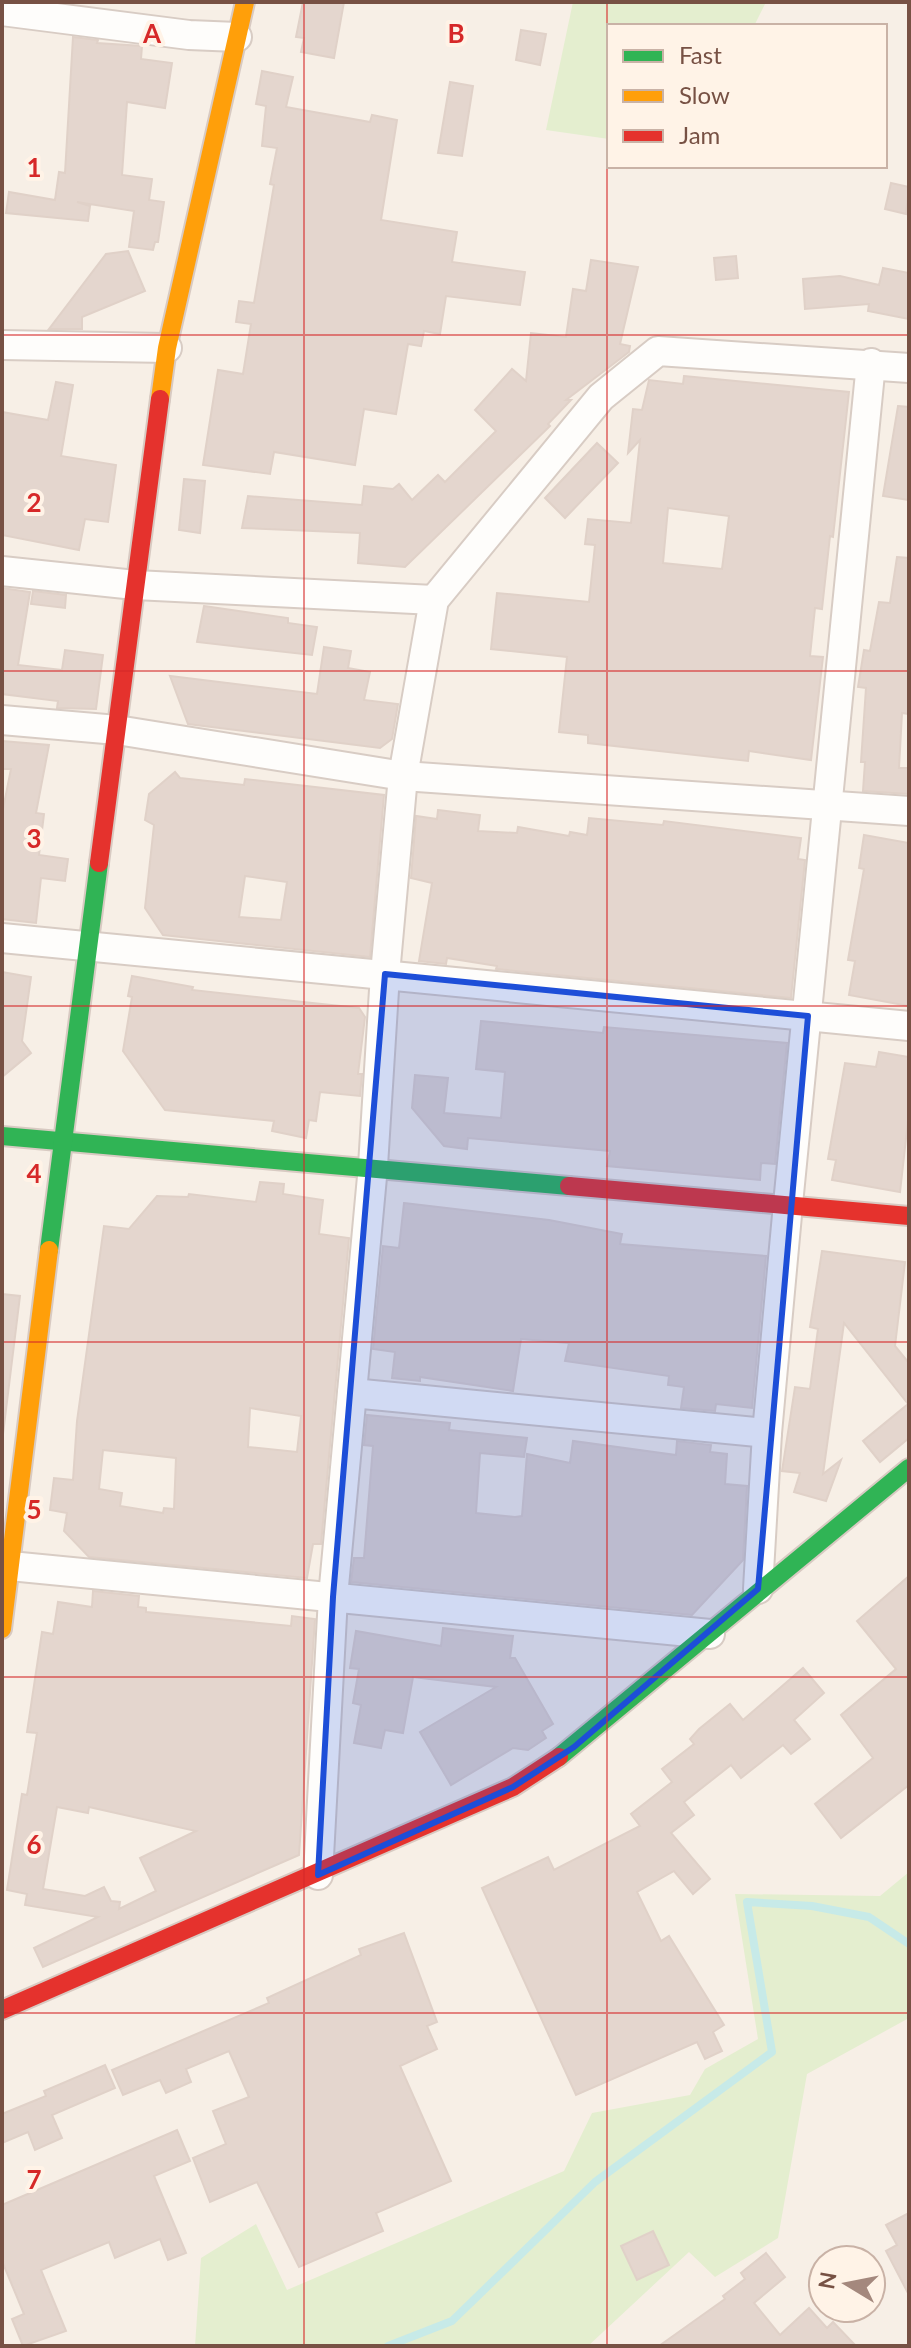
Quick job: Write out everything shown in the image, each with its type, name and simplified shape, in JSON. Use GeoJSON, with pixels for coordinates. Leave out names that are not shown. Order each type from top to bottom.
{"type":"FeatureCollection","features":[{"type":"Feature","properties":{"kind":"street"},"geometry":{"type":"LineString","coordinates":[[2,1629],[62,1142],[167,348],[245,2]]}},
{"type":"Feature","properties":{"kind":"street"},"geometry":{"type":"LineString","coordinates":[[2,11],[189,35],[237,37]]}},
{"type":"Feature","properties":{"kind":"street"},"geometry":{"type":"LineString","coordinates":[[2,345],[167,348]]}},
{"type":"Feature","properties":{"kind":"street"},"geometry":{"type":"LineString","coordinates":[[318,1875],[333,1597],[373,1166],[385,974],[403,776],[434,600],[601,397],[658,351],[871,363],[909,368]]}},
{"type":"Feature","properties":{"kind":"street"},"geometry":{"type":"LineString","coordinates":[[758,1589],[767,1433],[788,1204],[871,363]]}},
{"type":"Feature","properties":{"kind":"street"},"geometry":{"type":"LineString","coordinates":[[2,571],[135,585],[434,600]]}},
{"type":"Feature","properties":{"kind":"street"},"geometry":{"type":"LineString","coordinates":[[2,720],[117,730],[403,776],[909,811]]}},
{"type":"Feature","properties":{"kind":"street"},"geometry":{"type":"LineString","coordinates":[[2,938],[909,1026]]}},
{"type":"Feature","properties":{"kind":"street"},"geometry":{"type":"LineString","coordinates":[[2,1136],[373,1166],[909,1216]]}},
{"type":"Feature","properties":{"kind":"street"},"geometry":{"type":"LineString","coordinates":[[352,1393],[767,1433]]}},
{"type":"Feature","properties":{"kind":"street"},"geometry":{"type":"LineString","coordinates":[[2,2010],[318,1875],[513,1787],[574,1747],[710,1634],[758,1589],[909,1468]]}},
{"type":"Feature","properties":{"kind":"street"},"geometry":{"type":"LineString","coordinates":[[10,1566],[710,1634]]}},
{"type":"Feature","properties":{"kind":"highlighted area"},"geometry":{"type":"Polygon","coordinates":[[[385,974],[808,1016],[758,1589],[574,1747],[513,1787],[318,1875],[333,1597],[385,974]]]}},
{"type":"Feature","properties":{"kind":"green space"},"geometry":{"type":"Polygon","coordinates":[[[573,2],[766,2],[755,24],[607,24],[607,139],[546,130],[573,2]]]}},
{"type":"Feature","properties":{"kind":"green space"},"geometry":{"type":"Polygon","coordinates":[[[909,1872],[909,2018],[807,2074],[778,2238],[715,2277],[689,2252],[588,2346],[195,2346],[201,2258],[256,2224],[287,2290],[564,2171],[592,2113],[690,2095],[705,2069],[758,2039],[735,1894],[880,1896],[909,1872]]]}},
{"type":"Feature","properties":{"kind":"building"},"geometry":{"type":"Polygon","coordinates":[[[303,2],[344,2],[334,58],[301,52],[304,38],[296,37],[303,2]]]}},
{"type":"Feature","properties":{"kind":"building"},"geometry":{"type":"Polygon","coordinates":[[[521,30],[546,34],[540,65],[516,60],[521,30]]]}},
{"type":"Feature","properties":{"kind":"building"},"geometry":{"type":"Polygon","coordinates":[[[73,37],[98,40],[97,43],[142,46],[141,59],[172,63],[165,108],[127,102],[122,175],[152,179],[149,200],[164,202],[158,242],[155,242],[153,250],[129,247],[134,211],[77,202],[90,206],[88,221],[6,213],[9,192],[55,200],[59,172],[65,173],[73,37]]]}},
{"type":"Feature","properties":{"kind":"building"},"geometry":{"type":"Polygon","coordinates":[[[262,71],[293,77],[286,107],[370,122],[372,115],[397,120],[381,220],[457,232],[452,262],[525,272],[520,305],[446,296],[440,334],[424,331],[421,346],[408,344],[396,414],[364,409],[355,465],[274,452],[270,474],[203,465],[218,370],[243,374],[251,324],[236,322],[239,301],[254,303],[274,185],[270,184],[277,148],[262,146],[266,106],[256,104],[262,71]]]}},
{"type":"Feature","properties":{"kind":"building"},"geometry":{"type":"Polygon","coordinates":[[[450,82],[473,86],[462,156],[438,153],[450,82]]]}},
{"type":"Feature","properties":{"kind":"building"},"geometry":{"type":"Polygon","coordinates":[[[891,183],[909,187],[906,214],[885,209],[891,183]]]}},
{"type":"Feature","properties":{"kind":"building"},"geometry":{"type":"Polygon","coordinates":[[[128,251],[145,291],[82,317],[82,329],[49,329],[106,254],[128,251]]]}},
{"type":"Feature","properties":{"kind":"building"},"geometry":{"type":"Polygon","coordinates":[[[736,256],[738,278],[716,280],[714,258],[736,256]]]}},
{"type":"Feature","properties":{"kind":"building"},"geometry":{"type":"Polygon","coordinates":[[[591,260],[638,267],[620,344],[630,346],[629,352],[566,400],[571,400],[548,424],[550,426],[405,567],[358,563],[360,533],[242,528],[248,496],[362,505],[364,486],[393,489],[399,484],[412,500],[438,475],[445,482],[496,431],[475,410],[512,369],[526,381],[531,333],[566,337],[573,289],[586,291],[591,260]]]}},
{"type":"Feature","properties":{"kind":"building"},"geometry":{"type":"Polygon","coordinates":[[[883,268],[909,273],[909,319],[868,311],[869,304],[805,309],[803,279],[840,276],[879,285],[883,268]]]}},
{"type":"Feature","properties":{"kind":"building"},"geometry":{"type":"Polygon","coordinates":[[[684,376],[849,392],[833,537],[830,536],[822,609],[815,608],[810,656],[823,657],[811,760],[749,751],[748,761],[588,743],[588,735],[559,732],[567,657],[491,649],[497,593],[589,602],[595,545],[585,544],[588,519],[631,523],[640,440],[628,453],[633,409],[642,410],[649,380],[683,384],[684,376]],[[668,508],[663,563],[722,569],[729,516],[668,508]]]}},
{"type":"Feature","properties":{"kind":"building"},"geometry":{"type":"Polygon","coordinates":[[[56,382],[73,385],[61,456],[116,465],[108,522],[85,519],[79,550],[2,535],[2,412],[48,420],[56,382]]]}},
{"type":"Feature","properties":{"kind":"building"},"geometry":{"type":"Polygon","coordinates":[[[898,406],[909,407],[909,500],[883,496],[898,406]]]}},
{"type":"Feature","properties":{"kind":"building"},"geometry":{"type":"Polygon","coordinates":[[[597,443],[618,463],[565,518],[545,498],[597,443]]]}},
{"type":"Feature","properties":{"kind":"building"},"geometry":{"type":"Polygon","coordinates":[[[184,479],[205,481],[200,533],[179,530],[184,479]]]}},
{"type":"Feature","properties":{"kind":"building"},"geometry":{"type":"Polygon","coordinates":[[[897,557],[909,558],[909,714],[902,713],[899,768],[909,768],[909,794],[863,791],[865,762],[861,762],[866,688],[858,687],[864,650],[870,651],[879,602],[890,603],[897,557]]]}},
{"type":"Feature","properties":{"kind":"building"},"geometry":{"type":"Polygon","coordinates":[[[2,588],[30,592],[18,665],[62,670],[65,650],[103,655],[96,709],[57,708],[58,701],[2,694],[2,588]]]}},
{"type":"Feature","properties":{"kind":"building"},"geometry":{"type":"Polygon","coordinates":[[[33,591],[66,595],[65,608],[31,604],[33,591]]]}},
{"type":"Feature","properties":{"kind":"building"},"geometry":{"type":"Polygon","coordinates":[[[204,606],[288,618],[288,623],[317,627],[312,655],[197,642],[204,606]]]}},
{"type":"Feature","properties":{"kind":"building"},"geometry":{"type":"Polygon","coordinates":[[[324,647],[351,651],[348,668],[370,672],[364,700],[398,704],[392,739],[380,748],[188,724],[170,676],[317,694],[324,647]]]}},
{"type":"Feature","properties":{"kind":"building"},"geometry":{"type":"Polygon","coordinates":[[[2,741],[49,745],[36,813],[44,814],[39,855],[68,859],[65,881],[41,878],[36,923],[2,919],[2,814],[11,769],[2,769],[2,741]]]}},
{"type":"Feature","properties":{"kind":"building"},"geometry":{"type":"Polygon","coordinates":[[[175,772],[180,778],[244,785],[245,779],[384,795],[370,957],[163,935],[145,908],[154,825],[145,820],[149,794],[175,772]],[[245,876],[239,917],[281,920],[287,882],[245,876]]]}},
{"type":"Feature","properties":{"kind":"building"},"geometry":{"type":"Polygon","coordinates":[[[438,810],[480,815],[478,831],[517,833],[518,827],[569,836],[570,832],[587,835],[589,818],[663,825],[664,821],[801,838],[798,859],[805,860],[791,998],[496,969],[497,966],[447,958],[446,964],[419,961],[432,883],[411,878],[416,816],[437,819],[438,810]]]}},
{"type":"Feature","properties":{"kind":"building"},"geometry":{"type":"Polygon","coordinates":[[[864,835],[909,843],[909,1006],[849,995],[855,961],[848,960],[864,869],[859,868],[864,835]]]}},
{"type":"Feature","properties":{"kind":"building"},"geometry":{"type":"Polygon","coordinates":[[[2,972],[31,977],[22,1041],[31,1053],[2,1077],[2,972]]]}},
{"type":"Feature","properties":{"kind":"building"},"geometry":{"type":"Polygon","coordinates":[[[132,976],[193,987],[192,990],[359,1008],[365,1017],[358,1074],[362,1074],[360,1096],[320,1092],[316,1121],[309,1120],[306,1138],[272,1131],[274,1121],[165,1110],[123,1051],[132,997],[128,996],[132,976]]]}},
{"type":"Feature","properties":{"kind":"building"},"geometry":{"type":"Polygon","coordinates":[[[481,1021],[603,1033],[604,1027],[787,1043],[775,1164],[761,1163],[760,1180],[607,1166],[610,1151],[468,1138],[467,1149],[444,1146],[412,1108],[415,1075],[448,1078],[444,1113],[501,1118],[505,1072],[476,1069],[481,1021]]]}},
{"type":"Feature","properties":{"kind":"building"},"geometry":{"type":"Polygon","coordinates":[[[879,1052],[909,1057],[909,1112],[900,1192],[832,1180],[836,1160],[828,1159],[845,1063],[876,1067],[879,1052]]]}},
{"type":"Feature","properties":{"kind":"building"},"geometry":{"type":"Polygon","coordinates":[[[260,1182],[284,1184],[283,1194],[323,1200],[319,1234],[349,1238],[321,1544],[313,1544],[307,1578],[89,1557],[64,1531],[67,1513],[50,1510],[54,1478],[73,1480],[77,1421],[104,1226],[129,1229],[157,1196],[188,1197],[189,1194],[256,1202],[260,1182]],[[250,1408],[248,1447],[297,1452],[301,1416],[250,1408]],[[103,1450],[99,1489],[122,1493],[120,1506],[163,1513],[164,1508],[174,1509],[176,1458],[103,1450]]]}},
{"type":"Feature","properties":{"kind":"building"},"geometry":{"type":"Polygon","coordinates":[[[404,1203],[549,1220],[622,1234],[620,1244],[766,1256],[752,1408],[716,1404],[715,1411],[681,1408],[684,1387],[668,1385],[669,1376],[565,1361],[569,1343],[521,1339],[513,1391],[420,1377],[420,1381],[392,1378],[395,1352],[373,1349],[383,1246],[399,1248],[404,1203]]]}},
{"type":"Feature","properties":{"kind":"building"},"geometry":{"type":"Polygon","coordinates":[[[822,1251],[905,1262],[895,1346],[909,1363],[909,1438],[880,1462],[863,1441],[908,1404],[844,1323],[823,1474],[841,1460],[826,1501],[794,1492],[800,1473],[782,1471],[795,1387],[810,1389],[818,1329],[810,1327],[822,1251]]]}},
{"type":"Feature","properties":{"kind":"building"},"geometry":{"type":"Polygon","coordinates":[[[2,1294],[20,1296],[3,1434],[2,1434],[2,1294]]]}},
{"type":"Feature","properties":{"kind":"building"},"geometry":{"type":"Polygon","coordinates":[[[367,1415],[450,1423],[449,1430],[527,1438],[524,1457],[480,1453],[476,1513],[515,1517],[522,1516],[527,1454],[570,1463],[573,1441],[676,1455],[677,1441],[711,1445],[710,1452],[727,1454],[725,1484],[747,1486],[743,1560],[692,1615],[351,1582],[354,1558],[364,1558],[373,1446],[364,1445],[367,1415]]]}},
{"type":"Feature","properties":{"kind":"building"},"geometry":{"type":"Polygon","coordinates":[[[909,1576],[909,1785],[841,1838],[815,1804],[873,1758],[841,1715],[896,1669],[857,1621],[909,1576]]]}},
{"type":"Feature","properties":{"kind":"building"},"geometry":{"type":"Polygon","coordinates":[[[93,1591],[139,1596],[138,1607],[146,1608],[146,1612],[291,1626],[292,1616],[315,1619],[299,1855],[43,1967],[34,1948],[98,1917],[25,1905],[27,1894],[7,1890],[22,1794],[27,1795],[37,1733],[27,1732],[42,1632],[53,1634],[58,1602],[92,1607],[93,1591]],[[57,1807],[43,1889],[85,1896],[104,1887],[111,1901],[120,1902],[119,1909],[156,1891],[140,1858],[196,1831],[89,1807],[88,1813],[57,1807]]]}},
{"type":"Feature","properties":{"kind":"building"},"geometry":{"type":"Polygon","coordinates":[[[443,1628],[513,1636],[510,1658],[515,1658],[553,1724],[542,1731],[546,1738],[528,1750],[513,1748],[451,1785],[420,1732],[496,1687],[413,1677],[403,1733],[385,1730],[381,1748],[354,1743],[361,1705],[353,1703],[359,1669],[350,1668],[356,1631],[441,1646],[443,1628]]]}},
{"type":"Feature","properties":{"kind":"building"},"geometry":{"type":"Polygon","coordinates":[[[803,1668],[824,1693],[794,1720],[810,1739],[791,1754],[783,1745],[741,1778],[731,1765],[684,1802],[694,1815],[671,1833],[710,1879],[693,1894],[674,1871],[637,1892],[661,1941],[669,1936],[724,2025],[713,2032],[722,2051],[705,2059],[697,2042],[576,2095],[482,1888],[548,1857],[554,1870],[640,1826],[631,1814],[672,1782],[662,1769],[694,1744],[690,1739],[699,1729],[730,1704],[743,1720],[803,1668]]]}},
{"type":"Feature","properties":{"kind":"building"},"geometry":{"type":"Polygon","coordinates":[[[404,1933],[437,2022],[427,2026],[437,2049],[400,2066],[451,2181],[376,2213],[383,2231],[299,2267],[257,2182],[210,2202],[193,2158],[226,2144],[213,2111],[249,2097],[229,2051],[186,2069],[191,2082],[166,2093],[160,2080],[123,2095],[112,2070],[269,2003],[267,1998],[361,1955],[359,1949],[404,1933]]]}},
{"type":"Feature","properties":{"kind":"building"},"geometry":{"type":"Polygon","coordinates":[[[105,2065],[115,2088],[52,2115],[62,2138],[35,2150],[28,2132],[2,2143],[2,2114],[46,2096],[44,2091],[105,2065]]]}},
{"type":"Feature","properties":{"kind":"building"},"geometry":{"type":"Polygon","coordinates":[[[177,2130],[190,2161],[154,2176],[186,2253],[168,2260],[160,2239],[115,2258],[109,2242],[41,2270],[66,2331],[23,2346],[12,2319],[24,2314],[2,2261],[2,2205],[177,2130]]]}},
{"type":"Feature","properties":{"kind":"building"},"geometry":{"type":"Polygon","coordinates":[[[909,2213],[909,2295],[887,2253],[897,2245],[886,2225],[909,2213]]]}},
{"type":"Feature","properties":{"kind":"building"},"geometry":{"type":"Polygon","coordinates":[[[653,2231],[669,2265],[637,2280],[621,2246],[653,2231]]]}},
{"type":"Feature","properties":{"kind":"building"},"geometry":{"type":"Polygon","coordinates":[[[766,2253],[785,2277],[754,2303],[780,2335],[807,2310],[807,2324],[823,2324],[827,2328],[835,2324],[856,2346],[659,2346],[725,2299],[723,2296],[745,2279],[741,2273],[766,2253]]]}},
{"type":"Feature","properties":{"kind":"waterway"},"geometry":{"type":"LineString","coordinates":[[388,2346],[452,2321],[595,2182],[772,2052],[747,1902],[812,1906],[869,1917],[909,1944]]}},
{"type":"Feature","properties":{"kind":"traffic: fast"},"geometry":{"type":"LineString","coordinates":[[49,1250],[99,863]]}},
{"type":"Feature","properties":{"kind":"traffic: fast"},"geometry":{"type":"LineString","coordinates":[[2,1136],[569,1186]]}},
{"type":"Feature","properties":{"kind":"traffic: fast"},"geometry":{"type":"LineString","coordinates":[[559,1757],[909,1468]]}},
{"type":"Feature","properties":{"kind":"traffic: slow"},"geometry":{"type":"LineString","coordinates":[[160,399],[167,348],[245,2]]}},
{"type":"Feature","properties":{"kind":"traffic: slow"},"geometry":{"type":"LineString","coordinates":[[2,1629],[49,1250]]}},
{"type":"Feature","properties":{"kind":"traffic: jam"},"geometry":{"type":"LineString","coordinates":[[99,863],[160,399]]}},
{"type":"Feature","properties":{"kind":"traffic: jam"},"geometry":{"type":"LineString","coordinates":[[569,1186],[909,1216]]}},
{"type":"Feature","properties":{"kind":"traffic: jam"},"geometry":{"type":"LineString","coordinates":[[2,2010],[513,1787],[559,1757]]}}]}
